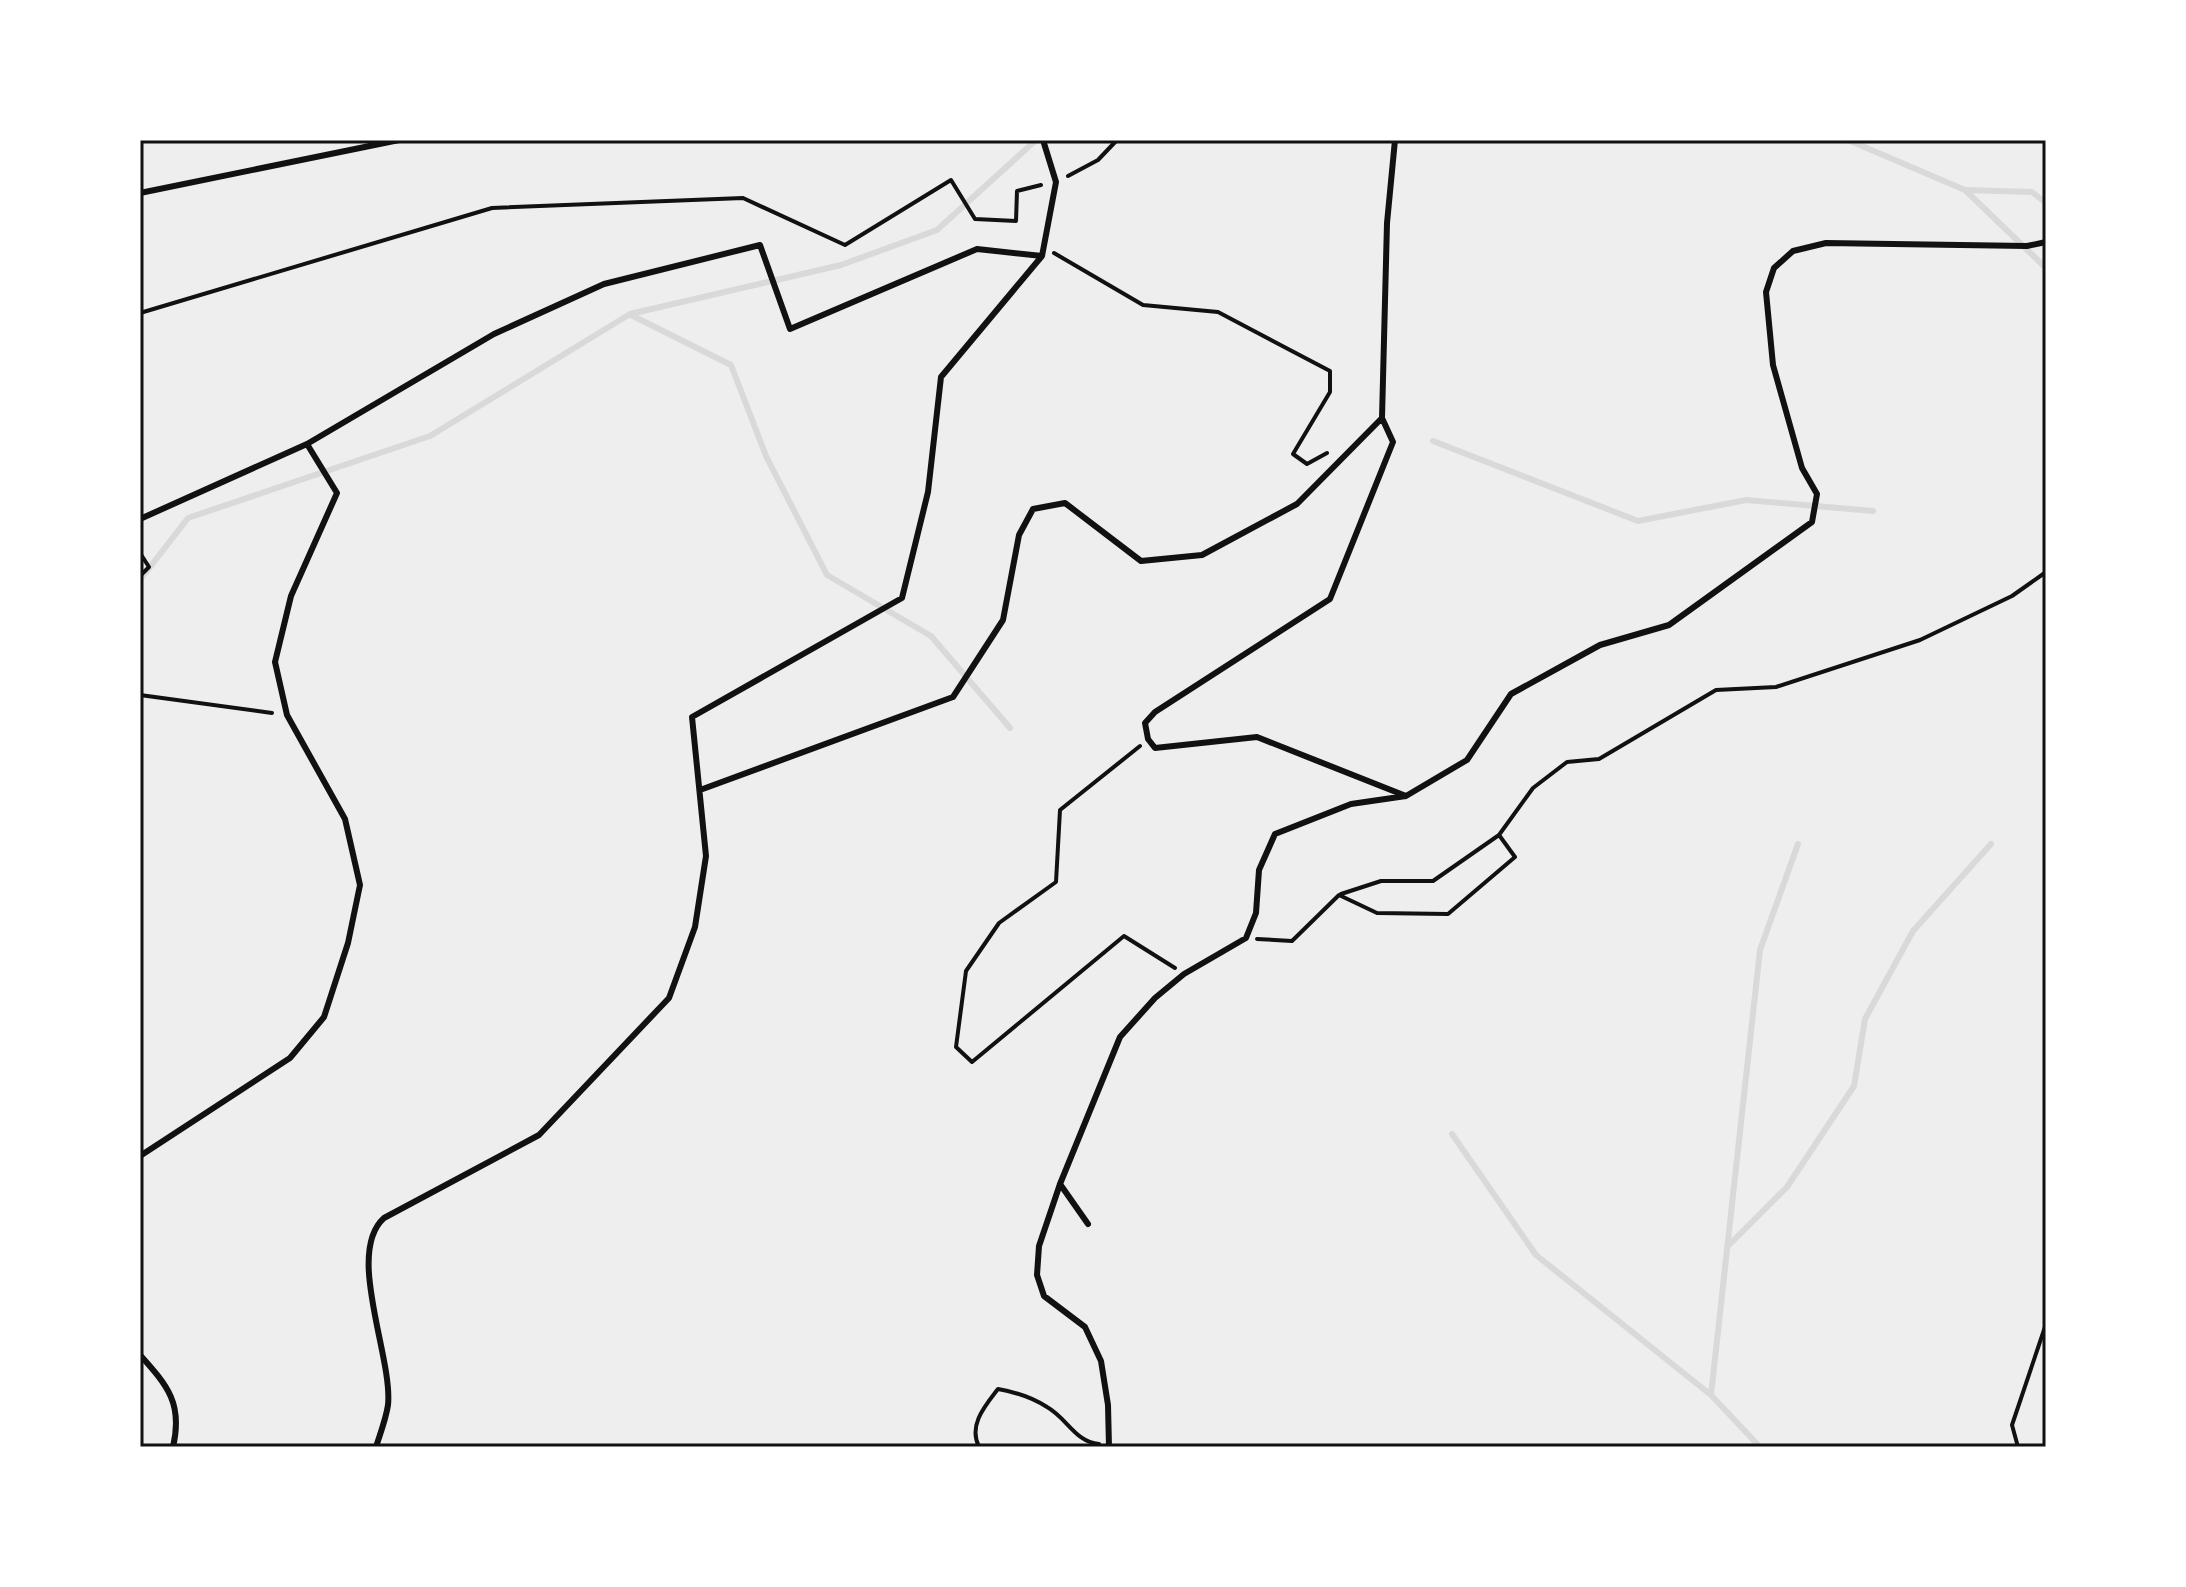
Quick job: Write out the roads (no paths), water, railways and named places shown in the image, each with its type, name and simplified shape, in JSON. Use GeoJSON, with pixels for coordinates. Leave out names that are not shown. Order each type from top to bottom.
{"type":"FeatureCollection","features":[{"type":"Feature","properties":{"kind":"lane"},"geometry":{"type":"LineString","coordinates":[[140,193],[399,140]]}},
{"type":"Feature","properties":{"kind":"lane"},"geometry":{"type":"LineString","coordinates":[[376,1447],[388,1404],[374,1309],[369,1245],[372,1229],[384,1218],[539,1135],[669,998],[695,927],[706,856],[692,717],[902,598],[928,492],[941,377],[1042,256],[1056,182],[1043,140]]}},
{"type":"Feature","properties":{"kind":"lane"},"geometry":{"type":"LineString","coordinates":[[1395,140],[1387,223],[1382,418],[1393,442],[1330,599],[1155,712],[1145,723],[1148,739],[1155,748],[1171,749],[1257,737],[1406,796]]}},
{"type":"Feature","properties":{"kind":"lane"},"geometry":{"type":"LineString","coordinates":[[1109,1446],[1108,1405],[1101,1361],[1085,1327],[1044,1296],[1037,1275],[1039,1246],[1060,1184],[1120,1037],[1155,998],[1184,974],[1246,938],[1256,913],[1259,870],[1275,834],[1351,804],[1406,796],[1467,760],[1511,694],[1600,645],[1669,625],[1812,522],[1817,494],[1802,468],[1773,365],[1766,292],[1774,268],[1793,251],[1826,243],[2027,246],[2046,242]]}},
{"type":"Feature","properties":{"kind":"lane"},"geometry":{"type":"LineString","coordinates":[[140,519],[307,444],[494,334],[604,284],[760,245],[790,329],[977,249],[1042,256]]}},
{"type":"Feature","properties":{"kind":"lane"},"geometry":{"type":"LineString","coordinates":[[700,790],[953,697],[1003,620],[1019,535],[1033,509],[1065,503],[1141,561],[1202,555],[1297,504],[1382,418]]}},
{"type":"Feature","properties":{"kind":"lane"},"geometry":{"type":"LineString","coordinates":[[140,1156],[290,1058],[324,1017],[348,943],[360,885],[345,819],[287,715],[275,662],[291,596],[337,493],[307,444]]}},
{"type":"Feature","properties":{"kind":"lane"},"geometry":{"type":"LineString","coordinates":[[1060,1184],[1088,1224]]}},
{"type":"Feature","properties":{"kind":"lane"},"geometry":{"type":"LineString","coordinates":[[140,1355],[164,1381],[179,1421],[173,1447]]}},
{"type":"Feature","properties":{"kind":"waterway"},"geometry":{"type":"LineString","coordinates":[[140,580],[188,518],[430,436],[630,314],[841,265],[937,230],[1036,140]]}},
{"type":"Feature","properties":{"kind":"waterway"},"geometry":{"type":"LineString","coordinates":[[1848,140],[1965,190],[2046,268]]}},
{"type":"Feature","properties":{"kind":"waterway"},"geometry":{"type":"LineString","coordinates":[[1966,190],[2032,192],[2046,203]]}},
{"type":"Feature","properties":{"kind":"waterway"},"geometry":{"type":"LineString","coordinates":[[631,315],[731,365],[766,456],[827,575],[931,636],[1010,728]]}},
{"type":"Feature","properties":{"kind":"waterway"},"geometry":{"type":"LineString","coordinates":[[1433,441],[1638,521],[1746,500],[1873,511]]}},
{"type":"Feature","properties":{"kind":"waterway"},"geometry":{"type":"LineString","coordinates":[[1760,1447],[1711,1395],[1760,950],[1798,844]]}},
{"type":"Feature","properties":{"kind":"waterway"},"geometry":{"type":"LineString","coordinates":[[1727,1247],[1787,1187],[1854,1086],[1865,1019],[1913,931],[1991,844]]}},
{"type":"Feature","properties":{"kind":"waterway"},"geometry":{"type":"LineString","coordinates":[[1452,1134],[1536,1255],[1711,1395]]}}]}
